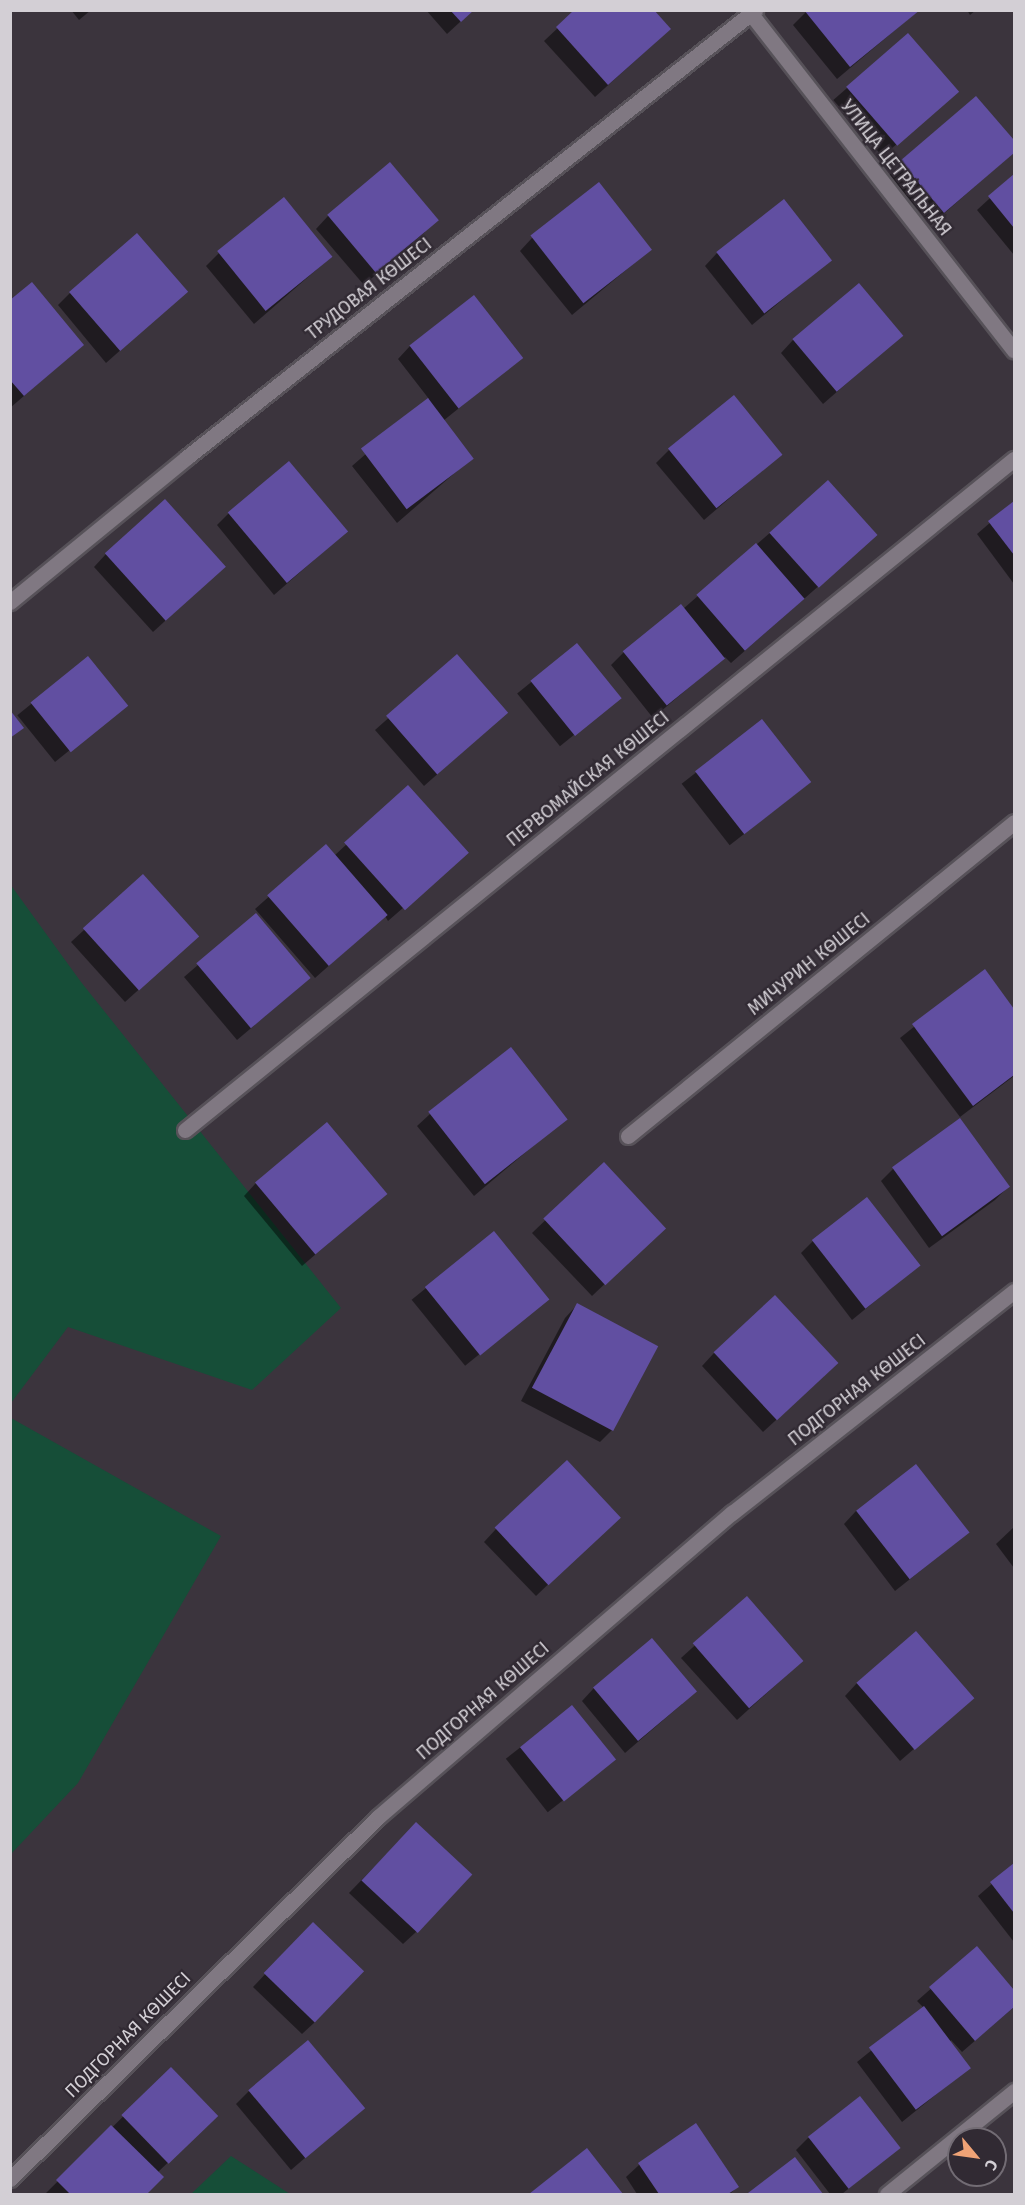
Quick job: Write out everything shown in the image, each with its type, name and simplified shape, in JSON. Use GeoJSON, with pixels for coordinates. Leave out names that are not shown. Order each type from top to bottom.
{"type":"FeatureCollection","features":[{"type":"Feature","properties":{"kind":"street","name":"УЛИЦА ЦЕТРАЛЬНАЯ"},"geometry":{"type":"LineString","coordinates":[[751,12],[1014,351]]}},
{"type":"Feature","properties":{"kind":"street","name":"ТРУДОВАЯ КӨШЕСІ"},"geometry":{"type":"LineString","coordinates":[[10,602],[196,449],[751,12]]}},
{"type":"Feature","properties":{"kind":"street","name":"ПЕРВОМАЙСКАЯ КӨШЕСІ"},"geometry":{"type":"LineString","coordinates":[[185,1130],[1014,459]]}},
{"type":"Feature","properties":{"kind":"street","name":"МИЧУРИН КӨШЕСІ"},"geometry":{"type":"LineString","coordinates":[[628,1136],[1014,822]]}},
{"type":"Feature","properties":{"kind":"street","name":"ПОДГОРНАЯ КӨШЕСІ"},"geometry":{"type":"LineString","coordinates":[[10,2179],[378,1817],[732,1513],[1014,1291]]}},
{"type":"Feature","properties":{"kind":"street"},"geometry":{"type":"LineString","coordinates":[[887,2194],[1014,2091]]}},
{"type":"Feature","properties":{"kind":"green space"},"geometry":{"type":"Polygon","coordinates":[[[10,884],[81,982],[341,1308],[252,1390],[68,1327],[11,1403],[10,884]]]}},
{"type":"Feature","properties":{"kind":"green space"},"geometry":{"type":"Polygon","coordinates":[[[11,1418],[221,1536],[78,1783],[11,1854],[11,1418]]]}},
{"type":"Feature","properties":{"kind":"green space"},"geometry":{"type":"Polygon","coordinates":[[[231,2156],[290,2194],[191,2194],[231,2156]]]}},
{"type":"Feature","properties":{"kind":"building"},"geometry":{"type":"Polygon","coordinates":[[[450,10],[474,10],[461,22],[450,10]]]}},
{"type":"Feature","properties":{"kind":"building"},"geometry":{"type":"Polygon","coordinates":[[[574,10],[654,10],[671,29],[608,85],[556,27],[574,10]]]}},
{"type":"Feature","properties":{"kind":"building"},"geometry":{"type":"Polygon","coordinates":[[[804,10],[920,10],[850,67],[804,10]]]}},
{"type":"Feature","properties":{"kind":"building"},"geometry":{"type":"Polygon","coordinates":[[[908,33],[959,92],[897,146],[846,87],[908,33]]]}},
{"type":"Feature","properties":{"kind":"building"},"geometry":{"type":"Polygon","coordinates":[[[976,96],[1014,140],[1014,153],[944,213],[900,161],[976,96]]]}},
{"type":"Feature","properties":{"kind":"building"},"geometry":{"type":"Polygon","coordinates":[[[390,162],[439,220],[376,273],[327,215],[390,162]]]}},
{"type":"Feature","properties":{"kind":"building"},"geometry":{"type":"Polygon","coordinates":[[[1014,174],[1014,228],[988,196],[1014,174]]]}},
{"type":"Feature","properties":{"kind":"building"},"geometry":{"type":"Polygon","coordinates":[[[599,182],[652,250],[583,303],[530,236],[599,182]]]}},
{"type":"Feature","properties":{"kind":"building"},"geometry":{"type":"Polygon","coordinates":[[[284,197],[332,257],[266,311],[217,251],[284,197]]]}},
{"type":"Feature","properties":{"kind":"building"},"geometry":{"type":"Polygon","coordinates":[[[784,199],[832,260],[764,313],[716,252],[784,199]]]}},
{"type":"Feature","properties":{"kind":"building"},"geometry":{"type":"Polygon","coordinates":[[[137,233],[188,292],[120,351],[69,292],[137,233]]]}},
{"type":"Feature","properties":{"kind":"building"},"geometry":{"type":"Polygon","coordinates":[[[32,282],[84,345],[24,396],[10,380],[10,300],[32,282]]]}},
{"type":"Feature","properties":{"kind":"building"},"geometry":{"type":"Polygon","coordinates":[[[859,283],[903,336],[837,392],[792,339],[859,283]]]}},
{"type":"Feature","properties":{"kind":"building"},"geometry":{"type":"Polygon","coordinates":[[[474,295],[523,358],[459,409],[409,345],[474,295]]]}},
{"type":"Feature","properties":{"kind":"building"},"geometry":{"type":"Polygon","coordinates":[[[734,395],[782,455],[716,508],[668,448],[734,395]]]}},
{"type":"Feature","properties":{"kind":"building"},"geometry":{"type":"Polygon","coordinates":[[[428,398],[474,459],[407,509],[361,449],[428,398]]]}},
{"type":"Feature","properties":{"kind":"building"},"geometry":{"type":"Polygon","coordinates":[[[289,461],[348,531],[287,583],[228,512],[289,461]]]}},
{"type":"Feature","properties":{"kind":"building"},"geometry":{"type":"Polygon","coordinates":[[[828,480],[878,535],[819,588],[769,533],[828,480]]]}},
{"type":"Feature","properties":{"kind":"building"},"geometry":{"type":"Polygon","coordinates":[[[165,499],[226,567],[166,621],[105,553],[165,499]]]}},
{"type":"Feature","properties":{"kind":"building"},"geometry":{"type":"Polygon","coordinates":[[[1014,501],[1014,555],[988,521],[1014,501]]]}},
{"type":"Feature","properties":{"kind":"building"},"geometry":{"type":"Polygon","coordinates":[[[756,543],[805,599],[745,651],[696,595],[756,543]]]}},
{"type":"Feature","properties":{"kind":"building"},"geometry":{"type":"Polygon","coordinates":[[[681,604],[725,658],[667,706],[623,651],[681,604]]]}},
{"type":"Feature","properties":{"kind":"building"},"geometry":{"type":"Polygon","coordinates":[[[577,643],[622,698],[575,736],[530,681],[577,643]]]}},
{"type":"Feature","properties":{"kind":"building"},"geometry":{"type":"Polygon","coordinates":[[[457,654],[508,713],[437,775],[386,716],[457,654]]]}},
{"type":"Feature","properties":{"kind":"building"},"geometry":{"type":"Polygon","coordinates":[[[88,656],[128,706],[71,752],[30,703],[88,656]]]}},
{"type":"Feature","properties":{"kind":"building"},"geometry":{"type":"Polygon","coordinates":[[[10,710],[24,728],[10,738],[10,710]]]}},
{"type":"Feature","properties":{"kind":"building"},"geometry":{"type":"Polygon","coordinates":[[[762,719],[811,782],[744,834],[695,771],[762,719]]]}},
{"type":"Feature","properties":{"kind":"building"},"geometry":{"type":"Polygon","coordinates":[[[408,785],[469,853],[405,910],[344,843],[408,785]]]}},
{"type":"Feature","properties":{"kind":"building"},"geometry":{"type":"Polygon","coordinates":[[[326,844],[388,915],[329,966],[267,895],[326,844]]]}},
{"type":"Feature","properties":{"kind":"building"},"geometry":{"type":"Polygon","coordinates":[[[143,874],[199,936],[139,991],[83,928],[143,874]]]}},
{"type":"Feature","properties":{"kind":"building"},"geometry":{"type":"Polygon","coordinates":[[[256,913],[311,978],[251,1028],[196,963],[256,913]]]}},
{"type":"Feature","properties":{"kind":"building"},"geometry":{"type":"Polygon","coordinates":[[[985,969],[1014,1009],[1014,1075],[973,1106],[912,1024],[985,969]]]}},
{"type":"Feature","properties":{"kind":"building"},"geometry":{"type":"Polygon","coordinates":[[[511,1047],[568,1119],[485,1184],[428,1112],[511,1047]]]}},
{"type":"Feature","properties":{"kind":"building"},"geometry":{"type":"Polygon","coordinates":[[[960,1118],[1010,1187],[942,1236],[892,1167],[960,1118]]]}},
{"type":"Feature","properties":{"kind":"building"},"geometry":{"type":"Polygon","coordinates":[[[327,1122],[387,1194],[315,1254],[255,1182],[327,1122]]]}},
{"type":"Feature","properties":{"kind":"building"},"geometry":{"type":"Polygon","coordinates":[[[604,1162],[666,1229],[605,1285],[543,1219],[604,1162]]]}},
{"type":"Feature","properties":{"kind":"building"},"geometry":{"type":"Polygon","coordinates":[[[867,1197],[921,1266],[865,1309],[812,1240],[867,1197]]]}},
{"type":"Feature","properties":{"kind":"building"},"geometry":{"type":"Polygon","coordinates":[[[494,1231],[549,1299],[480,1355],[425,1287],[494,1231]]]}},
{"type":"Feature","properties":{"kind":"building"},"geometry":{"type":"Polygon","coordinates":[[[775,1295],[838,1363],[777,1420],[714,1352],[775,1295]]]}},
{"type":"Feature","properties":{"kind":"building"},"geometry":{"type":"Polygon","coordinates":[[[577,1303],[658,1346],[613,1431],[532,1388],[577,1303]]]}},
{"type":"Feature","properties":{"kind":"building"},"geometry":{"type":"Polygon","coordinates":[[[567,1460],[621,1518],[548,1585],[495,1528],[567,1460]]]}},
{"type":"Feature","properties":{"kind":"building"},"geometry":{"type":"Polygon","coordinates":[[[916,1464],[970,1533],[910,1579],[856,1511],[916,1464]]]}},
{"type":"Feature","properties":{"kind":"building"},"geometry":{"type":"Polygon","coordinates":[[[747,1596],[803,1661],[749,1708],[693,1643],[747,1596]]]}},
{"type":"Feature","properties":{"kind":"building"},"geometry":{"type":"Polygon","coordinates":[[[916,1631],[974,1698],[915,1750],[856,1683],[916,1631]]]}},
{"type":"Feature","properties":{"kind":"building"},"geometry":{"type":"Polygon","coordinates":[[[652,1638],[697,1692],[638,1741],[593,1687],[652,1638]]]}},
{"type":"Feature","properties":{"kind":"building"},"geometry":{"type":"Polygon","coordinates":[[[572,1705],[616,1759],[564,1802],[520,1747],[572,1705]]]}},
{"type":"Feature","properties":{"kind":"building"},"geometry":{"type":"Polygon","coordinates":[[[416,1822],[472,1875],[418,1933],[361,1881],[416,1822]]]}},
{"type":"Feature","properties":{"kind":"building"},"geometry":{"type":"Polygon","coordinates":[[[1014,1863],[1014,1913],[990,1882],[1014,1863]]]}},
{"type":"Feature","properties":{"kind":"building"},"geometry":{"type":"Polygon","coordinates":[[[313,1922],[364,1971],[315,2022],[264,1973],[313,1922]]]}},
{"type":"Feature","properties":{"kind":"building"},"geometry":{"type":"Polygon","coordinates":[[[977,1946],[1014,1990],[1014,2007],[975,2041],[929,1987],[977,1946]]]}},
{"type":"Feature","properties":{"kind":"building"},"geometry":{"type":"Polygon","coordinates":[[[924,2006],[971,2068],[916,2110],[869,2048],[924,2006]]]}},
{"type":"Feature","properties":{"kind":"building"},"geometry":{"type":"Polygon","coordinates":[[[308,2040],[365,2108],[305,2158],[248,2090],[308,2040]]]}},
{"type":"Feature","properties":{"kind":"building"},"geometry":{"type":"Polygon","coordinates":[[[171,2067],[218,2116],[169,2164],[121,2115],[171,2067]]]}},
{"type":"Feature","properties":{"kind":"building"},"geometry":{"type":"Polygon","coordinates":[[[860,2096],[901,2148],[849,2189],[808,2137],[860,2096]]]}},
{"type":"Feature","properties":{"kind":"building"},"geometry":{"type":"Polygon","coordinates":[[[696,2123],[739,2187],[728,2194],[659,2194],[638,2163],[696,2123]]]}},
{"type":"Feature","properties":{"kind":"building"},"geometry":{"type":"Polygon","coordinates":[[[111,2125],[164,2177],[147,2194],[70,2194],[56,2180],[111,2125]]]}},
{"type":"Feature","properties":{"kind":"building"},"geometry":{"type":"Polygon","coordinates":[[[587,2148],[623,2194],[529,2194],[587,2148]]]}},
{"type":"Feature","properties":{"kind":"building"},"geometry":{"type":"Polygon","coordinates":[[[795,2157],[823,2194],[748,2193],[795,2157]]]}}]}
